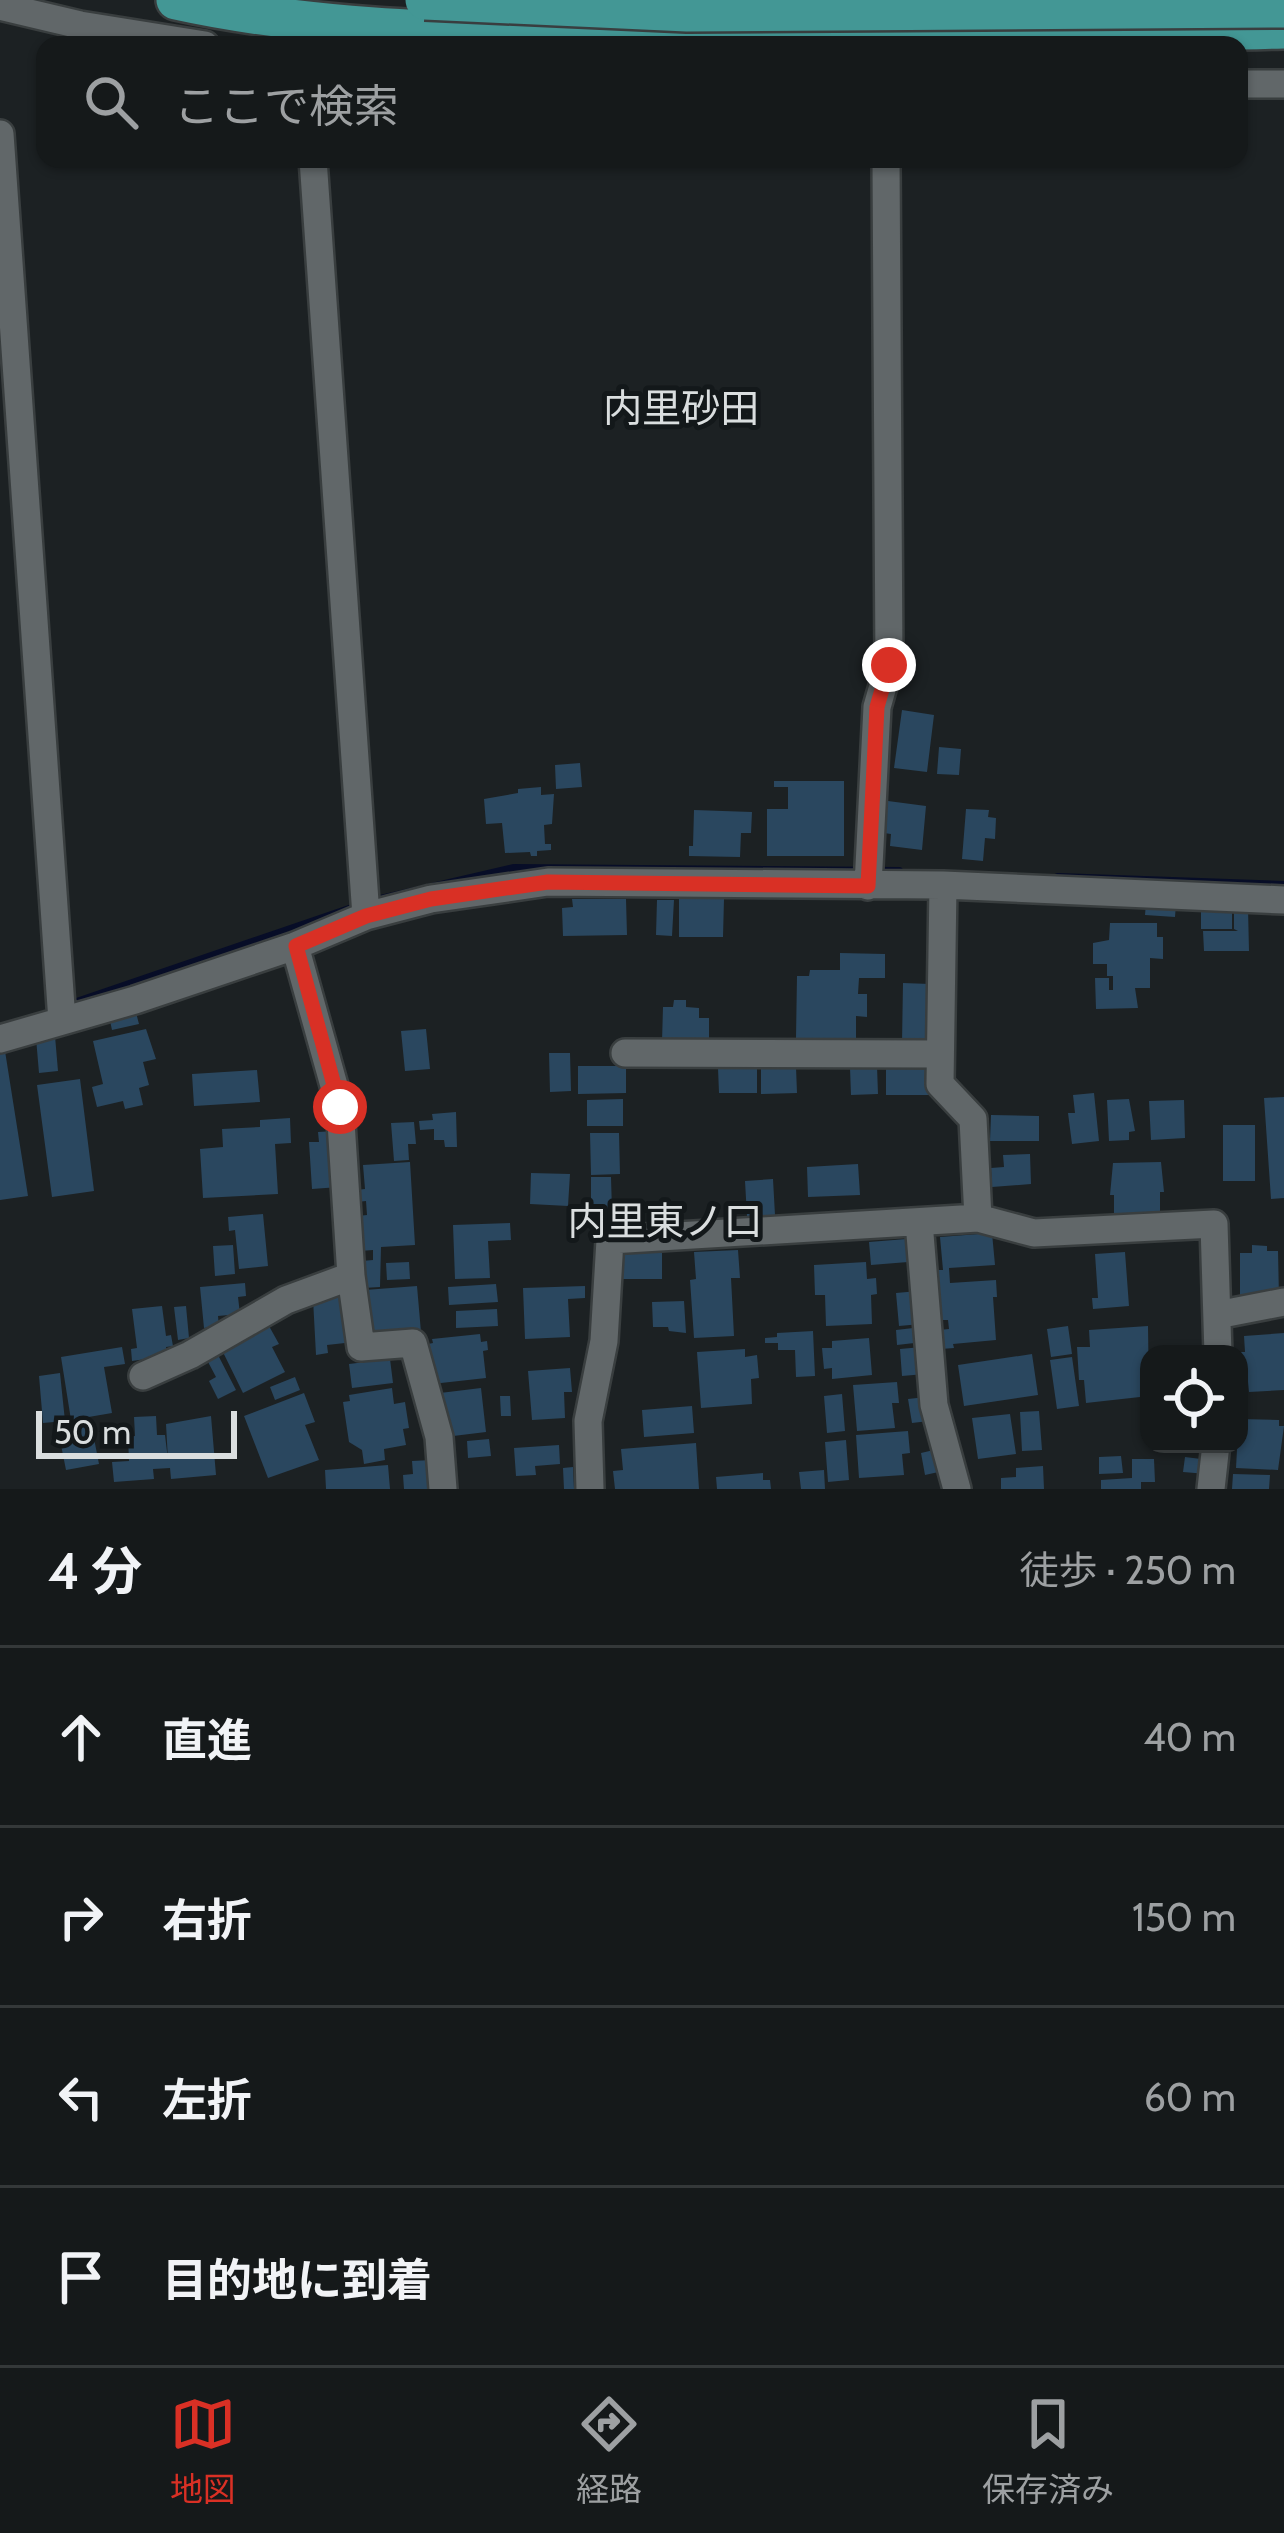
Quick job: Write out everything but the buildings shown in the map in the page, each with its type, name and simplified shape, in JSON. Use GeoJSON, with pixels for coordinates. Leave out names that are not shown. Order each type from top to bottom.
{"type":"FeatureCollection","features":[{"type":"Feature","properties":{"kind":"highway"},"geometry":{"type":"LineString","coordinates":[[147,0],[183,15],[323,36]]}},
{"type":"Feature","properties":{"kind":"highway"},"geometry":{"type":"LineString","coordinates":[[176,0],[375,26],[587,36]]}},
{"type":"Feature","properties":{"kind":"highway"},"geometry":{"type":"LineString","coordinates":[[425,0],[687,12],[1284,8]]}},
{"type":"Feature","properties":{"kind":"highway"},"geometry":{"type":"LineString","coordinates":[[983,36],[1284,29]]}},
{"type":"Feature","properties":{"kind":"highway"},"geometry":{"type":"LineString","coordinates":[[1248,54],[1284,54]]}},
{"type":"Feature","properties":{"kind":"street"},"geometry":{"type":"LineString","coordinates":[[0,7],[149,36]]}},
{"type":"Feature","properties":{"kind":"street"},"geometry":{"type":"LineString","coordinates":[[1248,84],[1284,84]]}},
{"type":"Feature","properties":{"kind":"street"},"geometry":{"type":"LineString","coordinates":[[0,134],[62,1021]]}},
{"type":"Feature","properties":{"kind":"street"},"geometry":{"type":"LineString","coordinates":[[314,168],[366,916]]}},
{"type":"Feature","properties":{"kind":"street"},"geometry":{"type":"LineString","coordinates":[[868,886],[877,707],[889,665],[886,168]]}},
{"type":"Feature","properties":{"kind":"street"},"geometry":{"type":"LineString","coordinates":[[0,1039],[296,946],[366,916],[431,899],[548,882],[943,884],[1284,900]]}},
{"type":"Feature","properties":{"kind":"street"},"geometry":{"type":"LineString","coordinates":[[943,884],[940,1084],[974,1119],[978,1218]]}},
{"type":"Feature","properties":{"kind":"street"},"geometry":{"type":"LineString","coordinates":[[296,946],[340,1107],[351,1276],[361,1347],[413,1343],[439,1437],[442,1489]]}},
{"type":"Feature","properties":{"kind":"street"},"geometry":{"type":"LineString","coordinates":[[625,1053],[940,1054]]}},
{"type":"Feature","properties":{"kind":"street"},"geometry":{"type":"LineString","coordinates":[[590,1489],[588,1420],[604,1341],[610,1240],[978,1218],[1034,1233],[1214,1224],[1218,1345]]}},
{"type":"Feature","properties":{"kind":"street"},"geometry":{"type":"LineString","coordinates":[[919,1222],[934,1405],[957,1489]]}},
{"type":"Feature","properties":{"kind":"street"},"geometry":{"type":"LineString","coordinates":[[142,1376],[190,1355],[286,1300],[351,1276]]}},
{"type":"Feature","properties":{"kind":"street"},"geometry":{"type":"LineString","coordinates":[[1217,1315],[1284,1302]]}},
{"type":"Feature","properties":{"kind":"street"},"geometry":{"type":"LineString","coordinates":[[1211,1489],[1215,1453]]}},
{"type":"Feature","properties":{"kind":"waterway"},"geometry":{"type":"LineString","coordinates":[[372,901],[514,868],[899,871]]}},
{"type":"Feature","properties":{"kind":"waterway"},"geometry":{"type":"LineString","coordinates":[[1058,877],[1284,885]]}},
{"type":"Feature","properties":{"kind":"waterway"},"geometry":{"type":"LineString","coordinates":[[65,1006],[352,908]]}},
{"type":"Feature","properties":{"kind":"district","name":"内里砂田"},"geometry":{"type":"Point","coordinates":[681,408]}},
{"type":"Feature","properties":{"kind":"district","name":"内里東ノ口"},"geometry":{"type":"Point","coordinates":[665,1221]}},
{"type":"Feature","properties":{"kind":"route"},"geometry":{"type":"LineString","coordinates":[[340,1107],[296,946],[366,916],[431,899],[548,882],[868,886],[877,707],[889,665]]}}]}
